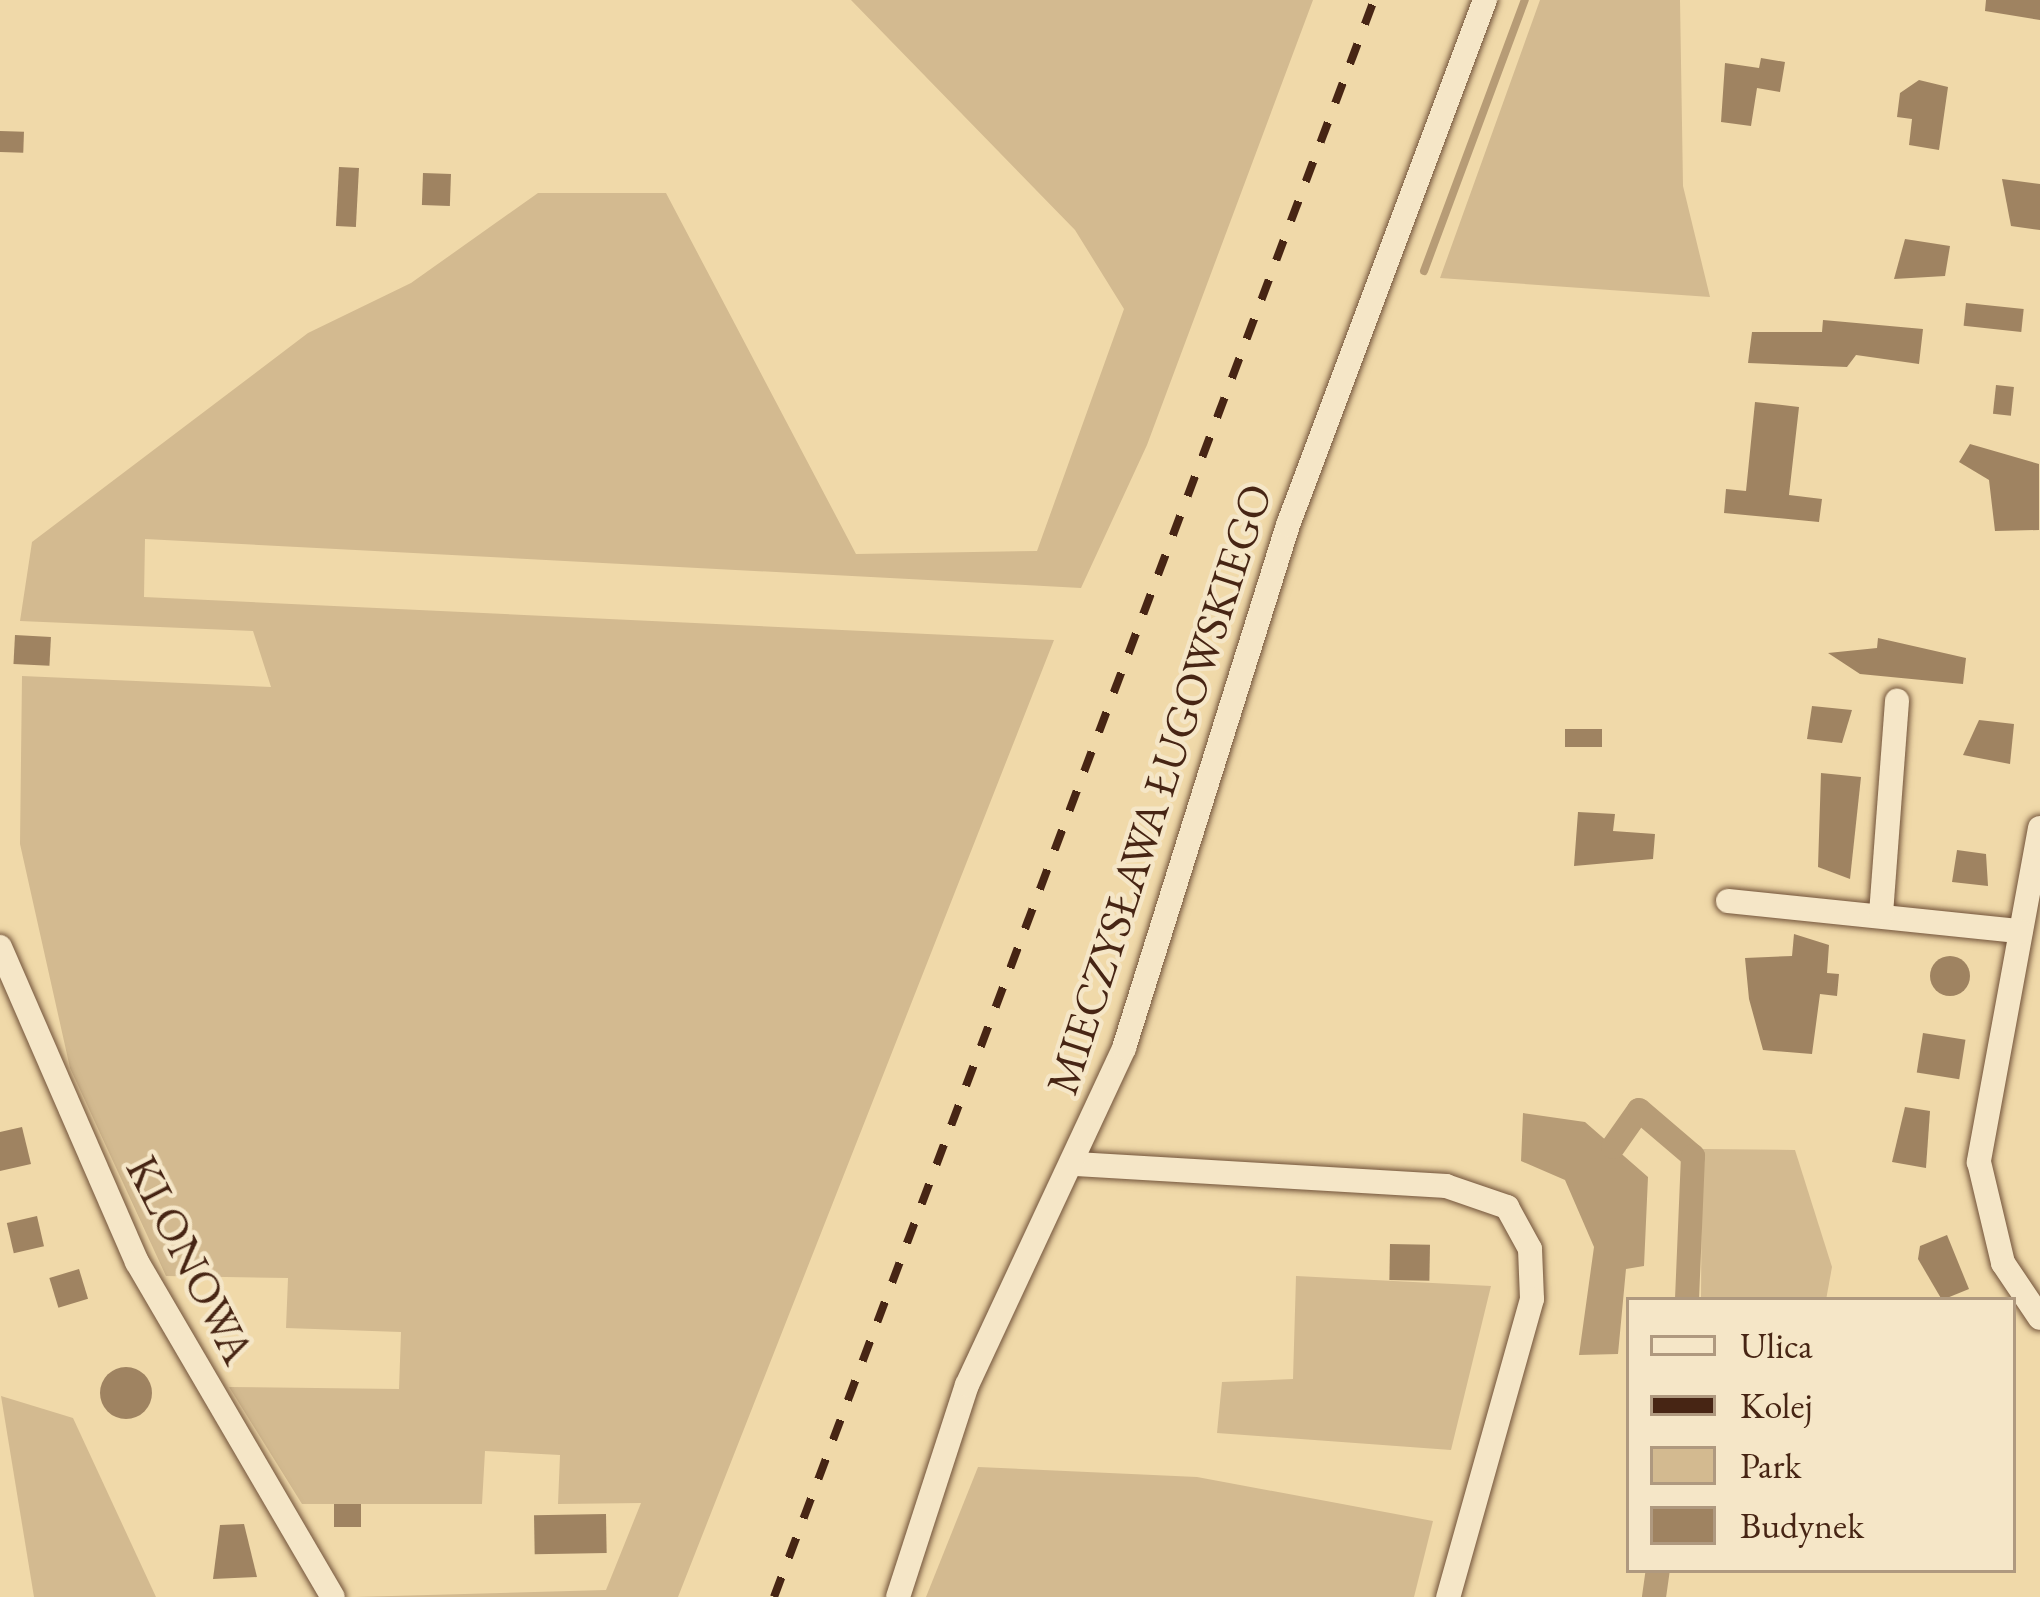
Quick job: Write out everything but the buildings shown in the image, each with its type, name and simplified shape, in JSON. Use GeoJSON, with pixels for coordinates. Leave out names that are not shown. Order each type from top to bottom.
{"type":"FeatureCollection","features":[{"type":"Feature","properties":{"kind":"street","name":"MIECZYSŁAWA ŁUGOWSKIEGO"},"geometry":{"type":"LineString","coordinates":[[898,1597],[967,1385],[1076,1164],[1124,1048],[1288,525],[1484,0]]}},
{"type":"Feature","properties":{"kind":"street"},"geometry":{"type":"LineString","coordinates":[[1881,914],[1898,701]]}},
{"type":"Feature","properties":{"kind":"street"},"geometry":{"type":"LineString","coordinates":[[2040,828],[1979,1162],[2003,1263],[2040,1318]]}},
{"type":"Feature","properties":{"kind":"street"},"geometry":{"type":"LineString","coordinates":[[1728,902],[2020,931]]}},
{"type":"Feature","properties":{"kind":"street","name":"KLONOWA"},"geometry":{"type":"LineString","coordinates":[[0,947],[137,1262],[333,1597]]}},
{"type":"Feature","properties":{"kind":"street"},"geometry":{"type":"LineString","coordinates":[[1076,1164],[1446,1186],[1507,1207],[1530,1250],[1532,1299],[1448,1597]]}},
{"type":"Feature","properties":{"kind":"green space"},"geometry":{"type":"Polygon","coordinates":[[[851,0],[1313,0],[1147,445],[1081,588],[145,539],[144,597],[1054,640],[678,1597],[355,1597],[606,1590],[641,1503],[558,1504],[560,1455],[485,1451],[482,1504],[302,1504],[229,1387],[399,1389],[401,1332],[286,1328],[288,1278],[166,1276],[70,1068],[20,844],[22,676],[271,687],[253,631],[20,621],[32,542],[308,333],[411,283],[538,193],[666,193],[856,554],[1037,551],[1124,309],[1075,230],[851,0]]]}},
{"type":"Feature","properties":{"kind":"green space"},"geometry":{"type":"Polygon","coordinates":[[[1540,0],[1680,0],[1683,186],[1710,297],[1440,278],[1540,0]]]}},
{"type":"Feature","properties":{"kind":"green space"},"geometry":{"type":"Polygon","coordinates":[[[1702,1149],[1795,1150],[1832,1267],[1827,1297],[1701,1297],[1702,1149]]]}},
{"type":"Feature","properties":{"kind":"green space"},"geometry":{"type":"Polygon","coordinates":[[[1296,1276],[1491,1286],[1451,1450],[1217,1433],[1222,1382],[1293,1379],[1296,1276]]]}},
{"type":"Feature","properties":{"kind":"green space"},"geometry":{"type":"Polygon","coordinates":[[[1,1396],[73,1418],[156,1597],[34,1597],[1,1396]]]}},
{"type":"Feature","properties":{"kind":"green space"},"geometry":{"type":"Polygon","coordinates":[[[978,1467],[1197,1477],[1433,1521],[1414,1597],[926,1597],[978,1467]]]}},
{"type":"Feature","properties":{"kind":"shaded area"},"geometry":{"type":"Polygon","coordinates":[[[1523,1113],[1585,1122],[1648,1177],[1644,1266],[1626,1269],[1618,1354],[1579,1355],[1594,1247],[1565,1180],[1521,1161],[1523,1113]]]}},
{"type":"Feature","properties":{"kind":"waterway"},"geometry":{"type":"LineString","coordinates":[[1424,271],[1525,0]]}},
{"type":"Feature","properties":{"kind":"waterway"},"geometry":{"type":"LineString","coordinates":[[1613,1147],[1639,1110],[1693,1156],[1687,1297]]}},
{"type":"Feature","properties":{"kind":"waterway"},"geometry":{"type":"LineString","coordinates":[[1654,1597],[1658,1573]]}},
{"type":"Feature","properties":{"kind":"railway"},"geometry":{"type":"LineString","coordinates":[[774,1597],[1374,0]]}}]}
